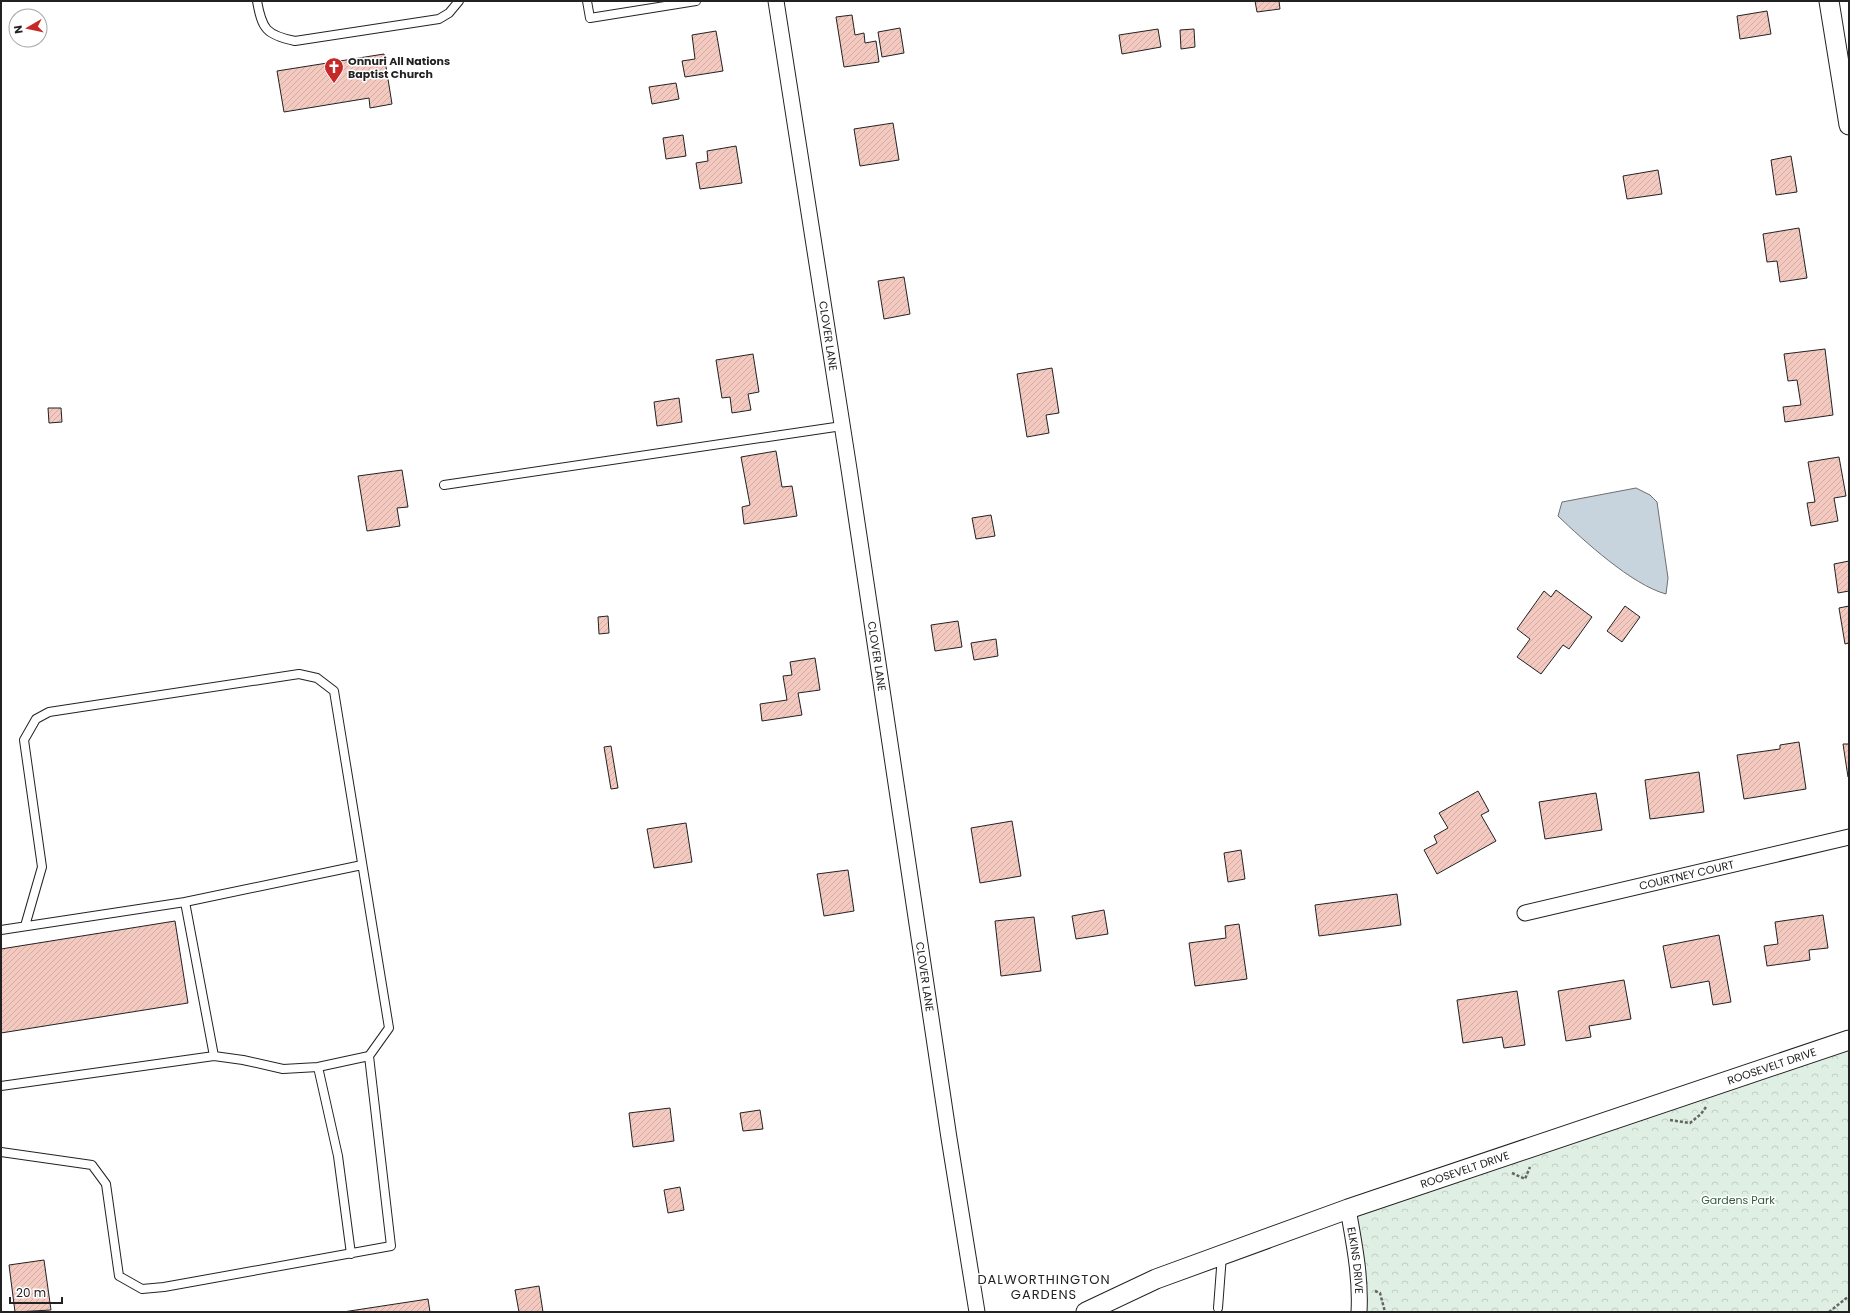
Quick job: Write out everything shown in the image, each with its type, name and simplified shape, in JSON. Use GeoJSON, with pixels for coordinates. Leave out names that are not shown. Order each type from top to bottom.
{"type":"FeatureCollection","features":[{"type":"Feature","properties":{"kind":"street","name":"CLOVER LANE"},"geometry":{"type":"LineString","coordinates":[[776,1],[842,426],[948,1138],[977,1312]]}},
{"type":"Feature","properties":{"kind":"street"},"geometry":{"type":"LineString","coordinates":[[1829,1],[1849,125]]}},
{"type":"Feature","properties":{"kind":"street","name":"COURTNEY COURT"},"geometry":{"type":"LineString","coordinates":[[1525,913],[1849,837]]}},
{"type":"Feature","properties":{"kind":"street","name":"ROOSEVELT DRIVE"},"geometry":{"type":"LineString","coordinates":[[1086,1312],[1156,1279],[1348,1209],[1849,1040]]}},
{"type":"Feature","properties":{"kind":"street","name":"ELKINS DRIVE"},"geometry":{"type":"LineString","coordinates":[[1348,1209],[1360,1292],[1359,1312]]}},
{"type":"Feature","properties":{"kind":"lane"},"geometry":{"type":"LineString","coordinates":[[257,1],[260,21],[269,32],[283,39],[295,41],[439,19],[449,13],[459,1]]}},
{"type":"Feature","properties":{"kind":"lane"},"geometry":{"type":"LineString","coordinates":[[587,1],[590,18],[696,1]]}},
{"type":"Feature","properties":{"kind":"lane"},"geometry":{"type":"LineString","coordinates":[[444,485],[842,426]]}},
{"type":"Feature","properties":{"kind":"lane"},"geometry":{"type":"LineString","coordinates":[[1,1152],[92,1165],[106,1184],[119,1276],[142,1289],[164,1287],[391,1246],[369,1056],[389,1028],[334,691],[317,678],[299,674],[49,712],[36,719],[24,740],[42,867],[25,926]]}},
{"type":"Feature","properties":{"kind":"lane"},"geometry":{"type":"LineString","coordinates":[[1,930],[185,902],[362,865]]}},
{"type":"Feature","properties":{"kind":"lane"},"geometry":{"type":"LineString","coordinates":[[185,902],[214,1056]]}},
{"type":"Feature","properties":{"kind":"lane"},"geometry":{"type":"LineString","coordinates":[[1,1086],[214,1056],[243,1060],[283,1069],[318,1067],[369,1056]]}},
{"type":"Feature","properties":{"kind":"lane"},"geometry":{"type":"LineString","coordinates":[[318,1067],[337,1149],[350,1254]]}},
{"type":"Feature","properties":{"kind":"lane"},"geometry":{"type":"LineString","coordinates":[[1210,1312],[1219,1310],[1222,1255]]}},
{"type":"Feature","properties":{"kind":"path"},"geometry":{"type":"LineString","coordinates":[[1487,1163],[1525,1179],[1530,1166]]}},
{"type":"Feature","properties":{"kind":"path"},"geometry":{"type":"LineString","coordinates":[[1373,1291],[1380,1293],[1385,1312]]}},
{"type":"Feature","properties":{"kind":"path"},"geometry":{"type":"LineString","coordinates":[[1829,1312],[1849,1296]]}},
{"type":"Feature","properties":{"kind":"green space","name":"Gardens Park"},"geometry":{"type":"Polygon","coordinates":[[[1849,1045],[1849,1312],[1365,1312],[1356,1213],[1849,1045]]]}},
{"type":"Feature","properties":{"kind":"shaded area"},"geometry":{"type":"Polygon","coordinates":[[[1636,488],[1650,495],[1657,502],[1668,578],[1666,594],[1653,589],[1623,572],[1594,549],[1558,516],[1562,502],[1636,488]]]}},
{"type":"Feature","properties":{"kind":"building"},"geometry":{"type":"Polygon","coordinates":[[[1255,1],[1279,1],[1280,9],[1257,12],[1255,1]]]}},
{"type":"Feature","properties":{"kind":"building"},"geometry":{"type":"Polygon","coordinates":[[[1767,11],[1771,34],[1740,39],[1737,16],[1767,11]]]}},
{"type":"Feature","properties":{"kind":"building"},"geometry":{"type":"Polygon","coordinates":[[[852,15],[855,35],[864,33],[865,43],[876,41],[879,62],[844,67],[836,17],[852,15]]]}},
{"type":"Feature","properties":{"kind":"building"},"geometry":{"type":"Polygon","coordinates":[[[900,28],[904,53],[882,57],[878,32],[900,28]]]}},
{"type":"Feature","properties":{"kind":"building"},"geometry":{"type":"Polygon","coordinates":[[[1158,29],[1161,47],[1122,54],[1119,35],[1158,29]]]}},
{"type":"Feature","properties":{"kind":"building"},"geometry":{"type":"Polygon","coordinates":[[[1194,29],[1195,47],[1181,49],[1180,30],[1194,29]]]}},
{"type":"Feature","properties":{"kind":"building"},"geometry":{"type":"Polygon","coordinates":[[[716,31],[723,71],[685,77],[682,61],[695,59],[692,35],[716,31]]]}},
{"type":"Feature","properties":{"kind":"building","name":"Onnuri All Nations Baptist Church"},"geometry":{"type":"Polygon","coordinates":[[[384,54],[392,104],[370,108],[369,98],[284,112],[277,71],[384,54]]]}},
{"type":"Feature","properties":{"kind":"building"},"geometry":{"type":"Polygon","coordinates":[[[676,83],[679,99],[652,104],[649,87],[676,83]]]}},
{"type":"Feature","properties":{"kind":"building"},"geometry":{"type":"Polygon","coordinates":[[[893,123],[899,160],[860,166],[854,129],[893,123]]]}},
{"type":"Feature","properties":{"kind":"building"},"geometry":{"type":"Polygon","coordinates":[[[683,135],[686,156],[666,159],[663,138],[683,135]]]}},
{"type":"Feature","properties":{"kind":"building"},"geometry":{"type":"Polygon","coordinates":[[[736,146],[742,183],[700,189],[696,163],[708,161],[707,151],[736,146]]]}},
{"type":"Feature","properties":{"kind":"building"},"geometry":{"type":"Polygon","coordinates":[[[1791,156],[1797,192],[1776,195],[1771,160],[1791,156]]]}},
{"type":"Feature","properties":{"kind":"building"},"geometry":{"type":"Polygon","coordinates":[[[1658,170],[1662,194],[1627,199],[1623,176],[1658,170]]]}},
{"type":"Feature","properties":{"kind":"building"},"geometry":{"type":"Polygon","coordinates":[[[1799,228],[1807,278],[1780,282],[1777,261],[1767,262],[1763,234],[1799,228]]]}},
{"type":"Feature","properties":{"kind":"building"},"geometry":{"type":"Polygon","coordinates":[[[904,277],[910,314],[884,319],[878,281],[904,277]]]}},
{"type":"Feature","properties":{"kind":"building"},"geometry":{"type":"Polygon","coordinates":[[[1825,349],[1833,415],[1785,422],[1783,407],[1801,405],[1797,380],[1788,381],[1784,354],[1825,349]]]}},
{"type":"Feature","properties":{"kind":"building"},"geometry":{"type":"Polygon","coordinates":[[[753,354],[759,392],[748,394],[751,410],[732,413],[730,397],[722,398],[716,360],[753,354]]]}},
{"type":"Feature","properties":{"kind":"building"},"geometry":{"type":"Polygon","coordinates":[[[1052,368],[1059,413],[1046,415],[1049,433],[1027,437],[1017,374],[1052,368]]]}},
{"type":"Feature","properties":{"kind":"building"},"geometry":{"type":"Polygon","coordinates":[[[679,398],[682,422],[657,426],[654,402],[679,398]]]}},
{"type":"Feature","properties":{"kind":"building"},"geometry":{"type":"Polygon","coordinates":[[[48,408],[61,408],[62,422],[49,423],[48,408]]]}},
{"type":"Feature","properties":{"kind":"building"},"geometry":{"type":"Polygon","coordinates":[[[776,451],[782,487],[792,486],[797,516],[744,524],[742,507],[750,505],[741,457],[776,451]]]}},
{"type":"Feature","properties":{"kind":"building"},"geometry":{"type":"Polygon","coordinates":[[[1839,457],[1846,496],[1834,498],[1838,521],[1811,526],[1807,503],[1815,502],[1808,462],[1839,457]]]}},
{"type":"Feature","properties":{"kind":"building"},"geometry":{"type":"Polygon","coordinates":[[[402,470],[408,507],[397,508],[400,526],[367,531],[358,476],[402,470]]]}},
{"type":"Feature","properties":{"kind":"building"},"geometry":{"type":"Polygon","coordinates":[[[991,515],[995,536],[976,539],[972,518],[991,515]]]}},
{"type":"Feature","properties":{"kind":"building"},"geometry":{"type":"Polygon","coordinates":[[[1849,561],[1849,591],[1838,593],[1834,564],[1849,561]]]}},
{"type":"Feature","properties":{"kind":"building"},"geometry":{"type":"Polygon","coordinates":[[[1556,590],[1592,617],[1569,649],[1563,645],[1541,674],[1517,657],[1530,639],[1517,629],[1544,591],[1551,597],[1556,590]]]}},
{"type":"Feature","properties":{"kind":"building"},"geometry":{"type":"Polygon","coordinates":[[[1625,606],[1640,617],[1622,642],[1607,631],[1625,606]]]}},
{"type":"Feature","properties":{"kind":"building"},"geometry":{"type":"Polygon","coordinates":[[[1849,606],[1849,643],[1845,644],[1839,608],[1849,606]]]}},
{"type":"Feature","properties":{"kind":"building"},"geometry":{"type":"Polygon","coordinates":[[[608,616],[609,633],[599,634],[598,617],[608,616]]]}},
{"type":"Feature","properties":{"kind":"building"},"geometry":{"type":"Polygon","coordinates":[[[958,621],[962,647],[935,651],[931,625],[958,621]]]}},
{"type":"Feature","properties":{"kind":"building"},"geometry":{"type":"Polygon","coordinates":[[[996,639],[998,656],[974,660],[971,643],[996,639]]]}},
{"type":"Feature","properties":{"kind":"building"},"geometry":{"type":"Polygon","coordinates":[[[815,658],[820,690],[798,693],[802,715],[762,721],[760,704],[787,700],[783,676],[792,675],[790,662],[815,658]]]}},
{"type":"Feature","properties":{"kind":"building"},"geometry":{"type":"Polygon","coordinates":[[[1799,742],[1806,789],[1744,799],[1737,755],[1780,749],[1780,745],[1799,742]]]}},
{"type":"Feature","properties":{"kind":"building"},"geometry":{"type":"Polygon","coordinates":[[[1843,744],[1849,744],[1849,777],[1848,777],[1843,744]]]}},
{"type":"Feature","properties":{"kind":"building"},"geometry":{"type":"Polygon","coordinates":[[[611,746],[618,788],[611,789],[604,747],[611,746]]]}},
{"type":"Feature","properties":{"kind":"building"},"geometry":{"type":"Polygon","coordinates":[[[1699,772],[1704,812],[1650,819],[1645,780],[1699,772]]]}},
{"type":"Feature","properties":{"kind":"building"},"geometry":{"type":"Polygon","coordinates":[[[1478,791],[1489,811],[1481,815],[1496,841],[1437,874],[1424,850],[1437,843],[1434,836],[1448,828],[1439,813],[1478,791]]]}},
{"type":"Feature","properties":{"kind":"building"},"geometry":{"type":"Polygon","coordinates":[[[1596,793],[1602,830],[1545,839],[1539,802],[1596,793]]]}},
{"type":"Feature","properties":{"kind":"building"},"geometry":{"type":"Polygon","coordinates":[[[1012,821],[1021,876],[980,883],[971,828],[1012,821]]]}},
{"type":"Feature","properties":{"kind":"building"},"geometry":{"type":"Polygon","coordinates":[[[686,823],[692,862],[654,868],[647,829],[686,823]]]}},
{"type":"Feature","properties":{"kind":"building"},"geometry":{"type":"Polygon","coordinates":[[[1241,850],[1245,879],[1228,882],[1224,853],[1241,850]]]}},
{"type":"Feature","properties":{"kind":"building"},"geometry":{"type":"Polygon","coordinates":[[[848,870],[854,911],[824,916],[817,874],[848,870]]]}},
{"type":"Feature","properties":{"kind":"building"},"geometry":{"type":"Polygon","coordinates":[[[1397,894],[1401,925],[1319,936],[1315,905],[1397,894]]]}},
{"type":"Feature","properties":{"kind":"building"},"geometry":{"type":"Polygon","coordinates":[[[1104,910],[1108,934],[1076,939],[1072,916],[1104,910]]]}},
{"type":"Feature","properties":{"kind":"building"},"geometry":{"type":"Polygon","coordinates":[[[1823,915],[1828,948],[1809,950],[1810,960],[1767,966],[1764,946],[1778,944],[1775,922],[1823,915]]]}},
{"type":"Feature","properties":{"kind":"building"},"geometry":{"type":"Polygon","coordinates":[[[1034,917],[1041,971],[1001,976],[995,921],[1034,917]]]}},
{"type":"Feature","properties":{"kind":"building"},"geometry":{"type":"Polygon","coordinates":[[[175,921],[188,1003],[1,1033],[1,949],[175,921]]]}},
{"type":"Feature","properties":{"kind":"building"},"geometry":{"type":"Polygon","coordinates":[[[1239,924],[1247,979],[1195,986],[1189,943],[1226,938],[1225,926],[1239,924]]]}},
{"type":"Feature","properties":{"kind":"building"},"geometry":{"type":"Polygon","coordinates":[[[1719,935],[1731,1002],[1713,1005],[1709,981],[1671,988],[1663,946],[1719,935]]]}},
{"type":"Feature","properties":{"kind":"building"},"geometry":{"type":"Polygon","coordinates":[[[1624,980],[1631,1019],[1589,1026],[1591,1037],[1566,1041],[1558,991],[1624,980]]]}},
{"type":"Feature","properties":{"kind":"building"},"geometry":{"type":"Polygon","coordinates":[[[1517,991],[1525,1045],[1504,1048],[1502,1037],[1463,1043],[1457,1000],[1517,991]]]}},
{"type":"Feature","properties":{"kind":"building"},"geometry":{"type":"Polygon","coordinates":[[[670,1108],[674,1141],[633,1147],[629,1113],[670,1108]]]}},
{"type":"Feature","properties":{"kind":"building"},"geometry":{"type":"Polygon","coordinates":[[[760,1110],[763,1129],[743,1131],[740,1113],[760,1110]]]}},
{"type":"Feature","properties":{"kind":"building"},"geometry":{"type":"Polygon","coordinates":[[[680,1187],[684,1210],[668,1213],[664,1190],[680,1187]]]}},
{"type":"Feature","properties":{"kind":"building"},"geometry":{"type":"Polygon","coordinates":[[[44,1260],[51,1310],[15,1312],[9,1265],[44,1260]]]}},
{"type":"Feature","properties":{"kind":"building"},"geometry":{"type":"Polygon","coordinates":[[[539,1286],[543,1312],[519,1312],[515,1290],[539,1286]]]}},
{"type":"Feature","properties":{"kind":"building"},"geometry":{"type":"Polygon","coordinates":[[[428,1299],[430,1312],[343,1312],[428,1299]]]}},
{"type":"Feature","properties":{"kind":"place","name":"Onnuri All Nations Baptist Church"},"geometry":{"type":"Point","coordinates":[334,84]}},
{"type":"Feature","properties":{"kind":"district","name":"DALWORTHINGTON GARDENS"},"geometry":{"type":"Point","coordinates":[1044,1286]}}]}
